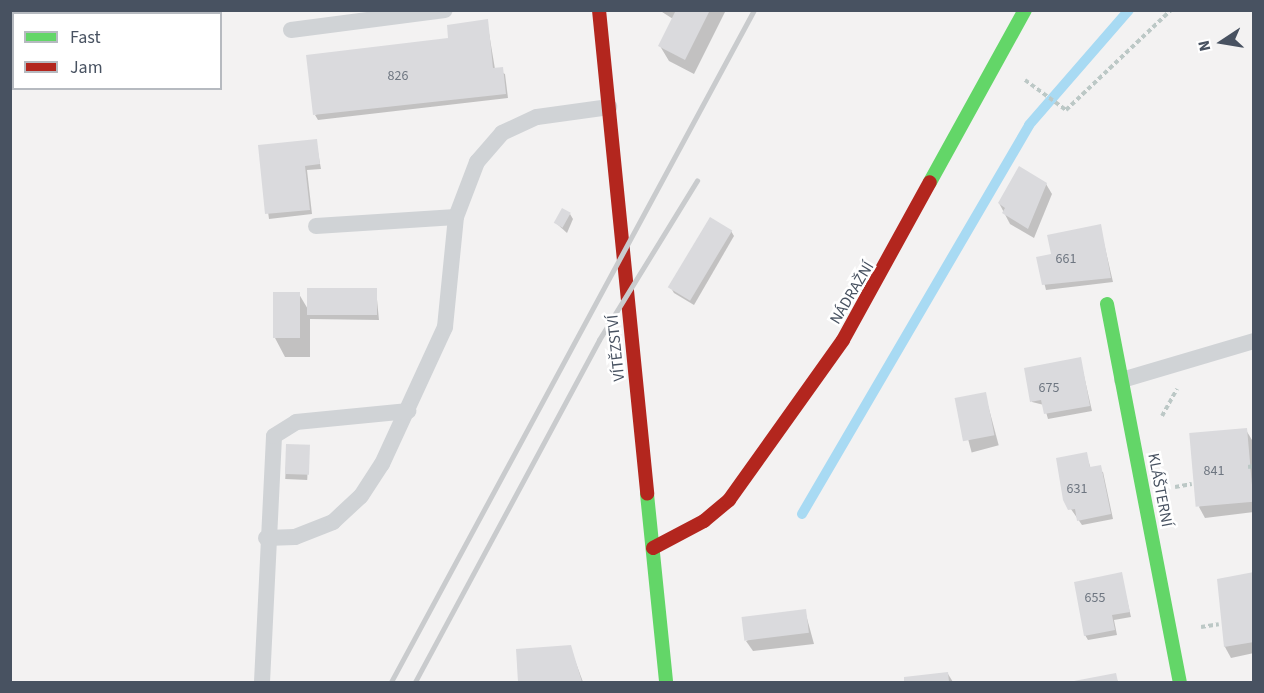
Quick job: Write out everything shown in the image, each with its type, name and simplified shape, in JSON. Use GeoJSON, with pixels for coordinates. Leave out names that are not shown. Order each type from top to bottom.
{"type":"FeatureCollection","features":[{"type":"Feature","properties":{"kind":"street","name":"VÍTĚZSTVÍ"},"geometry":{"type":"LineString","coordinates":[[599,10],[666,682]]}},
{"type":"Feature","properties":{"kind":"street","name":"NÁDRAŽNÍ"},"geometry":{"type":"LineString","coordinates":[[653,548],[704,521],[729,500],[843,340],[1025,10]]}},
{"type":"Feature","properties":{"kind":"street","name":"KLÁŠTERNÍ"},"geometry":{"type":"LineString","coordinates":[[1107,304],[1180,682]]}},
{"type":"Feature","properties":{"kind":"lane"},"geometry":{"type":"LineString","coordinates":[[291,30],[445,10]]}},
{"type":"Feature","properties":{"kind":"lane"},"geometry":{"type":"LineString","coordinates":[[266,538],[314,531],[340,516],[371,480],[408,411],[448,314],[456,217],[477,162],[502,133],[537,117],[609,107]]}},
{"type":"Feature","properties":{"kind":"lane"},"geometry":{"type":"LineString","coordinates":[[316,226],[456,217]]}},
{"type":"Feature","properties":{"kind":"lane"},"geometry":{"type":"LineString","coordinates":[[1122,380],[1254,340]]}},
{"type":"Feature","properties":{"kind":"lane"},"geometry":{"type":"LineString","coordinates":[[262,682],[266,538],[272,447],[279,429],[296,422],[408,411]]}},
{"type":"Feature","properties":{"kind":"path"},"geometry":{"type":"LineString","coordinates":[[1033,87],[1057,109],[1076,103],[1171,10]]}},
{"type":"Feature","properties":{"kind":"building"},"geometry":{"type":"Polygon","coordinates":[[[676,10],[710,10],[685,60],[658,46],[676,10]]]}},
{"type":"Feature","properties":{"kind":"building"},"geometry":{"type":"Polygon","coordinates":[[[488,19],[493,68],[503,67],[506,94],[313,115],[306,55],[448,38],[447,25],[488,19]]]}},
{"type":"Feature","properties":{"kind":"building"},"geometry":{"type":"Polygon","coordinates":[[[317,139],[320,164],[305,166],[310,210],[265,214],[258,145],[317,139]]]}},
{"type":"Feature","properties":{"kind":"building"},"geometry":{"type":"Polygon","coordinates":[[[1019,166],[1047,183],[1028,229],[1002,213],[1005,208],[998,203],[1019,166]]]}},
{"type":"Feature","properties":{"kind":"building"},"geometry":{"type":"Polygon","coordinates":[[[562,208],[571,213],[563,228],[554,223],[562,208]]]}},
{"type":"Feature","properties":{"kind":"building"},"geometry":{"type":"Polygon","coordinates":[[[710,217],[732,230],[690,301],[668,287],[710,217]]]}},
{"type":"Feature","properties":{"kind":"building"},"geometry":{"type":"Polygon","coordinates":[[[1101,224],[1111,278],[1042,285],[1036,257],[1051,254],[1047,235],[1101,224]]]}},
{"type":"Feature","properties":{"kind":"building"},"geometry":{"type":"Polygon","coordinates":[[[307,288],[377,288],[377,315],[307,315],[307,288]]]}},
{"type":"Feature","properties":{"kind":"building"},"geometry":{"type":"Polygon","coordinates":[[[273,292],[300,292],[300,338],[273,338],[273,292]]]}},
{"type":"Feature","properties":{"kind":"building"},"geometry":{"type":"Polygon","coordinates":[[[1081,357],[1090,406],[1044,414],[1041,400],[1030,402],[1024,368],[1081,357]]]}},
{"type":"Feature","properties":{"kind":"building"},"geometry":{"type":"Polygon","coordinates":[[[986,392],[994,435],[963,441],[955,398],[986,392]]]}},
{"type":"Feature","properties":{"kind":"building"},"geometry":{"type":"Polygon","coordinates":[[[1247,428],[1253,502],[1196,507],[1189,433],[1247,428]]]}},
{"type":"Feature","properties":{"kind":"building"},"geometry":{"type":"Polygon","coordinates":[[[286,444],[310,445],[309,475],[285,474],[286,444]]]}},
{"type":"Feature","properties":{"kind":"building"},"geometry":{"type":"Polygon","coordinates":[[[1087,452],[1090,467],[1101,465],[1111,514],[1077,521],[1075,509],[1068,510],[1063,500],[1056,458],[1087,452]]]}},
{"type":"Feature","properties":{"kind":"building"},"geometry":{"type":"Polygon","coordinates":[[[1122,572],[1130,612],[1112,615],[1115,630],[1084,636],[1074,582],[1122,572]]]}},
{"type":"Feature","properties":{"kind":"building"},"geometry":{"type":"Polygon","coordinates":[[[1254,572],[1254,642],[1224,647],[1217,579],[1254,572]]]}},
{"type":"Feature","properties":{"kind":"building"},"geometry":{"type":"Polygon","coordinates":[[[806,609],[809,633],[744,641],[741,617],[806,609]]]}},
{"type":"Feature","properties":{"kind":"building"},"geometry":{"type":"Polygon","coordinates":[[[571,645],[582,682],[518,682],[516,649],[571,645]]]}},
{"type":"Feature","properties":{"kind":"building"},"geometry":{"type":"Polygon","coordinates":[[[948,672],[949,682],[904,682],[904,677],[948,672]]]}},
{"type":"Feature","properties":{"kind":"building"},"geometry":{"type":"Polygon","coordinates":[[[1116,673],[1118,682],[1074,681],[1116,673]]]}},
{"type":"Feature","properties":{"kind":"waterway"},"geometry":{"type":"LineString","coordinates":[[802,514],[1029,125],[1129,10]]}},
{"type":"Feature","properties":{"kind":"railway"},"geometry":{"type":"LineString","coordinates":[[391,682],[754,10]]}},
{"type":"Feature","properties":{"kind":"railway"},"geometry":{"type":"LineString","coordinates":[[415,682],[599,340],[697,181]]}},
{"type":"Feature","properties":{"kind":"traffic: fast"},"geometry":{"type":"LineString","coordinates":[[930,182],[1025,10]]}},
{"type":"Feature","properties":{"kind":"traffic: fast"},"geometry":{"type":"LineString","coordinates":[[1107,304],[1180,682]]}},
{"type":"Feature","properties":{"kind":"traffic: fast"},"geometry":{"type":"LineString","coordinates":[[647,494],[666,682]]}},
{"type":"Feature","properties":{"kind":"traffic: jam"},"geometry":{"type":"LineString","coordinates":[[599,10],[647,494]]}},
{"type":"Feature","properties":{"kind":"traffic: jam"},"geometry":{"type":"LineString","coordinates":[[653,548],[704,521],[729,500],[843,340],[930,182]]}}]}
